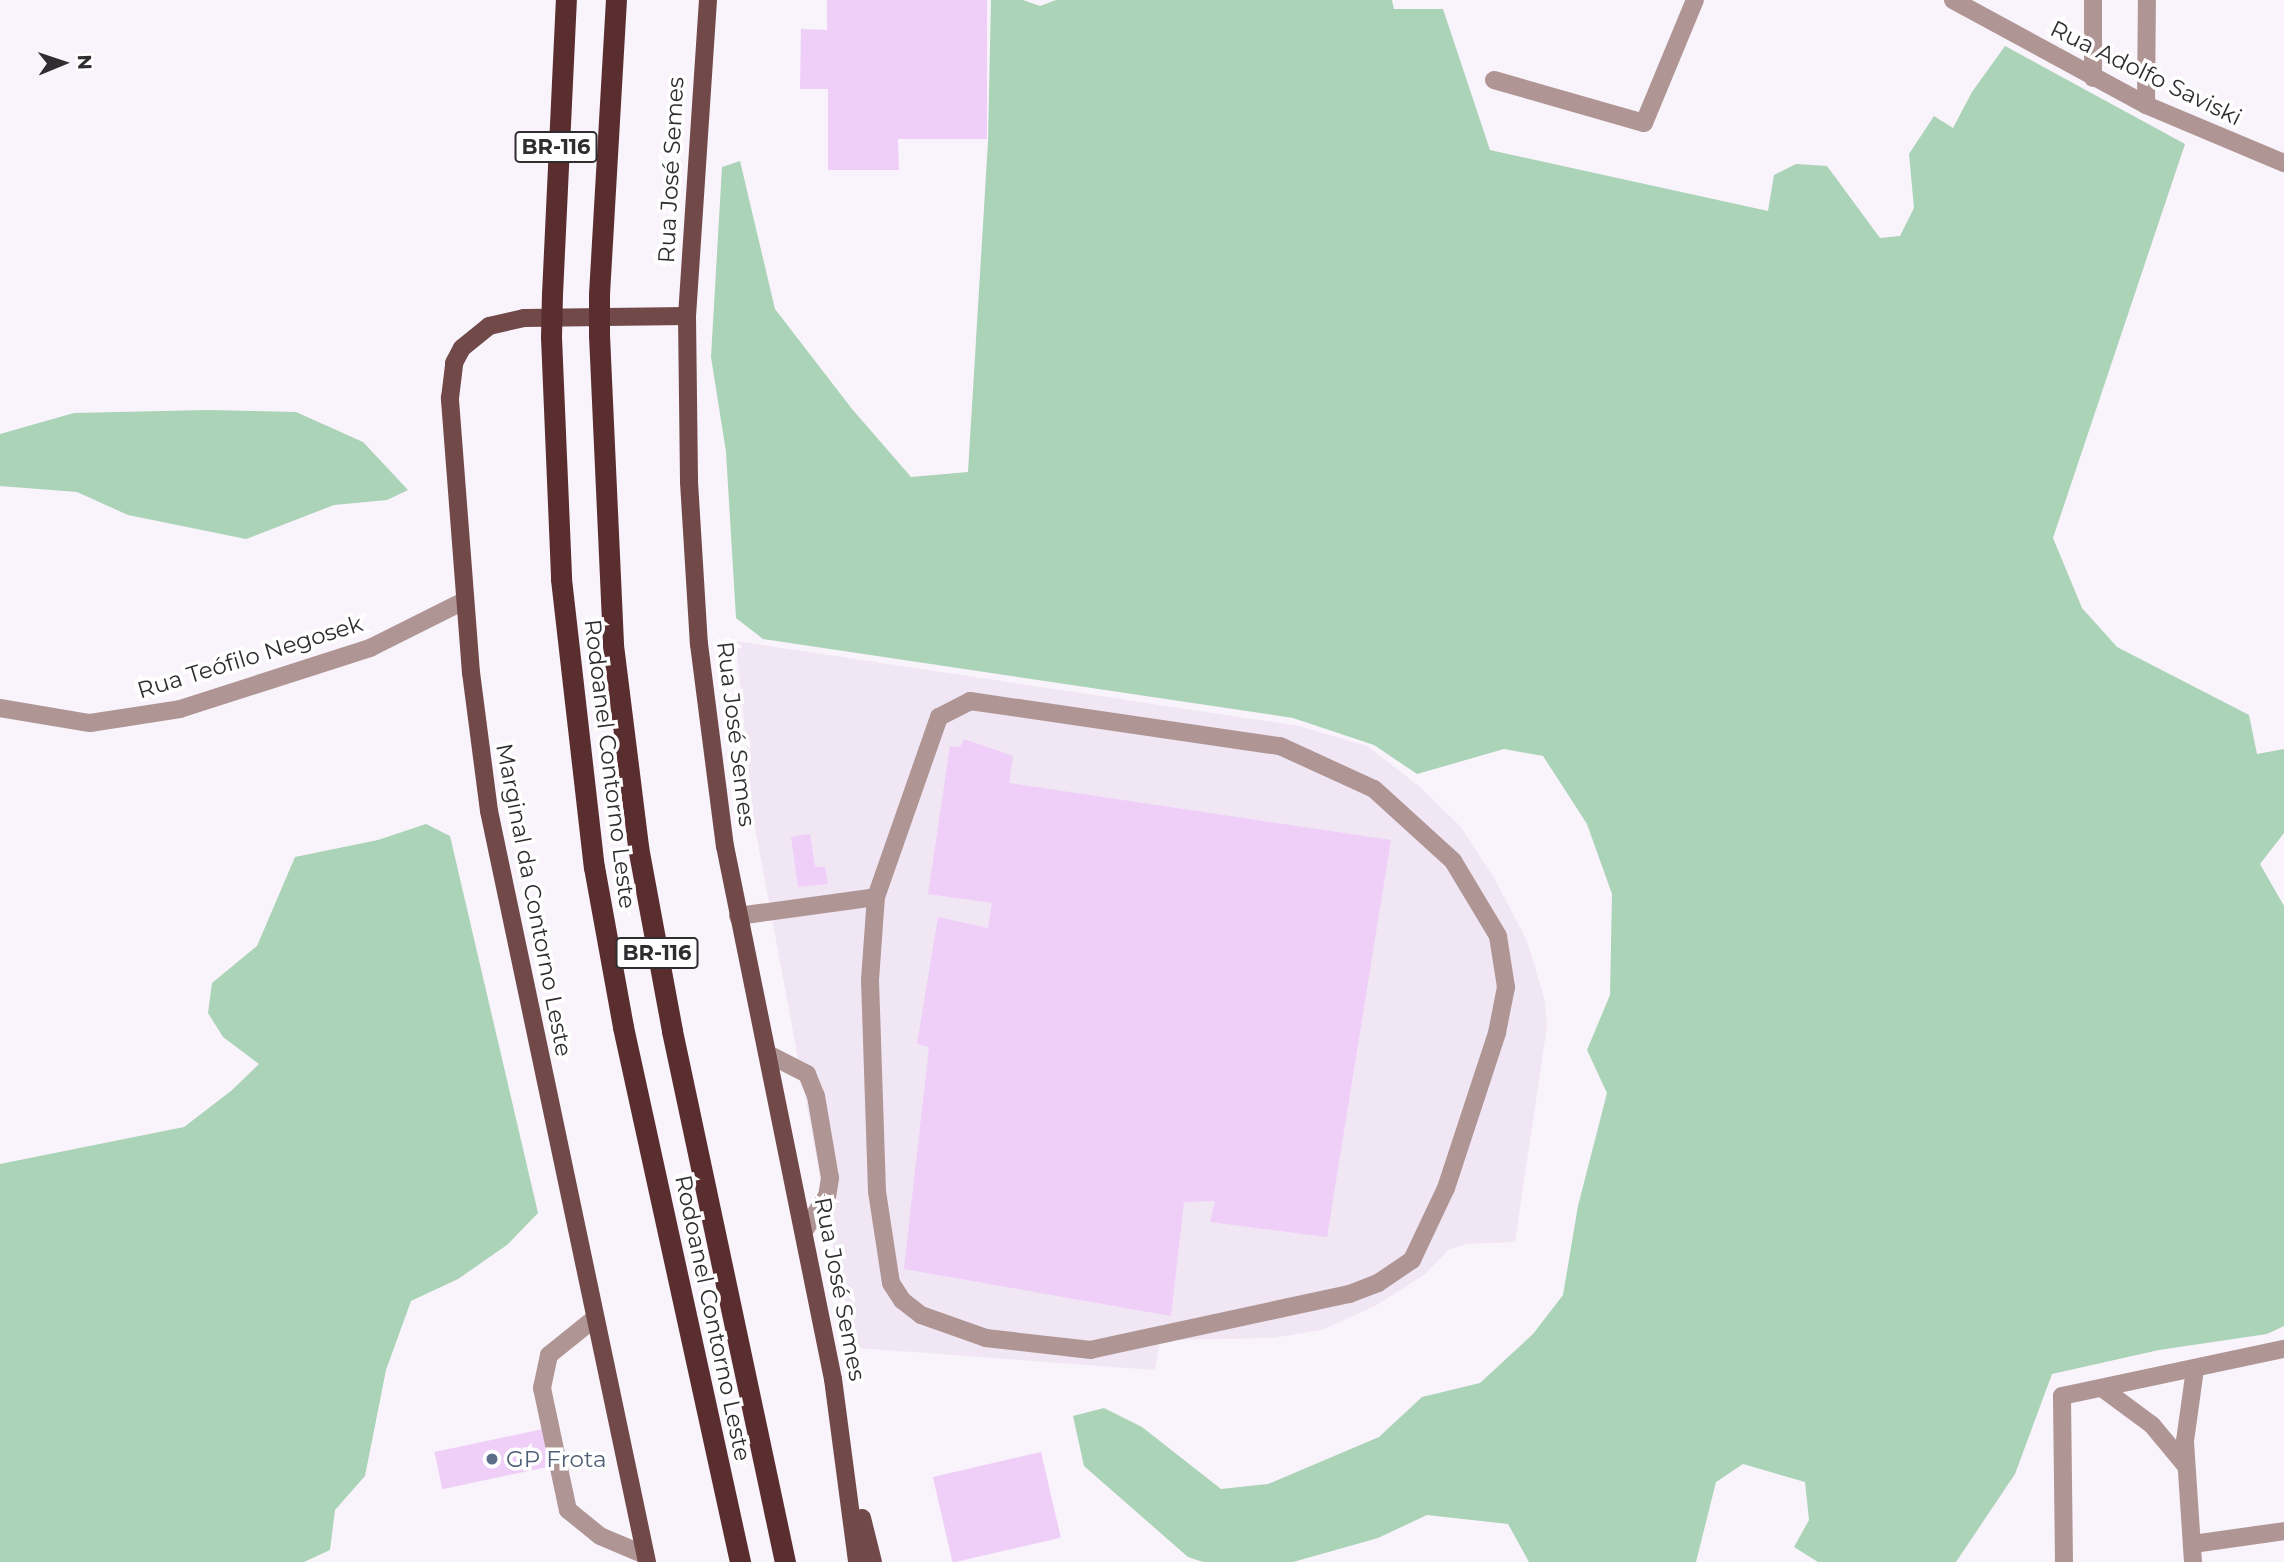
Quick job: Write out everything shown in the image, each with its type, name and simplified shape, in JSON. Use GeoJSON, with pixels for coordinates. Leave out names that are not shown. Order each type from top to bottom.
{"type":"FeatureCollection","features":[{"type":"Feature","properties":{"kind":"highway","name":"Rodoanel Contorno Leste"},"geometry":{"type":"LineString","coordinates":[[566,0],[551,337],[562,593],[594,867],[623,1027],[740,1562]]}},
{"type":"Feature","properties":{"kind":"highway","name":"Rodoanel Contorno Leste"},"geometry":{"type":"LineString","coordinates":[[616,0],[599,294],[613,645],[638,847],[670,1018],[785,1562]]}},
{"type":"Feature","properties":{"kind":"main road","name":"Rua José Semes"},"geometry":{"type":"LineString","coordinates":[[708,0],[687,317],[689,482],[698,632],[715,783],[738,916],[804,1231],[848,1462],[873,1562]]}},
{"type":"Feature","properties":{"kind":"main road","name":"Marginal da Contorno Leste"},"geometry":{"type":"LineString","coordinates":[[646,1559],[500,878],[478,741],[464,601],[450,398],[454,363],[462,348],[489,326],[524,318],[687,317]]}},
{"type":"Feature","properties":{"kind":"main road","name":"Rua José Semes"},"geometry":{"type":"LineString","coordinates":[[848,1462],[857,1562]]}},
{"type":"Feature","properties":{"kind":"street"},"geometry":{"type":"LineString","coordinates":[[1494,80],[1644,123],[1695,0]]}},
{"type":"Feature","properties":{"kind":"street","name":"Rua Adolfo Saviski"},"geometry":{"type":"LineString","coordinates":[[1953,0],[2146,105],[2284,163]]}},
{"type":"Feature","properties":{"kind":"street"},"geometry":{"type":"LineString","coordinates":[[2093,0],[2093,78]]}},
{"type":"Feature","properties":{"kind":"street"},"geometry":{"type":"LineString","coordinates":[[2146,105],[2147,0]]}},
{"type":"Feature","properties":{"kind":"street","name":"Rua Teófilo Negosek"},"geometry":{"type":"LineString","coordinates":[[0,708],[90,723],[180,709],[348,656],[464,601]]}},
{"type":"Feature","properties":{"kind":"street"},"geometry":{"type":"LineString","coordinates":[[970,701],[1280,746],[1374,789],[1453,862],[1498,936],[1506,987],[1497,1033],[1446,1188],[1412,1260],[1378,1283],[1349,1294],[1091,1350],[986,1338],[921,1315],[902,1300],[891,1283],[877,1191],[870,979],[876,897],[939,717],[970,701]]}},
{"type":"Feature","properties":{"kind":"street"},"geometry":{"type":"LineString","coordinates":[[738,916],[876,897]]}},
{"type":"Feature","properties":{"kind":"street"},"geometry":{"type":"LineString","coordinates":[[768,1054],[807,1074],[816,1096],[830,1178],[827,1196],[804,1231]]}},
{"type":"Feature","properties":{"kind":"street"},"geometry":{"type":"LineString","coordinates":[[595,1318],[549,1355],[542,1388],[568,1510],[600,1536],[646,1559]]}},
{"type":"Feature","properties":{"kind":"street"},"geometry":{"type":"LineString","coordinates":[[2064,1562],[2062,1396],[2284,1349]]}},
{"type":"Feature","properties":{"kind":"street"},"geometry":{"type":"LineString","coordinates":[[2193,1562],[2186,1466],[2186,1417],[2195,1368]]}},
{"type":"Feature","properties":{"kind":"street"},"geometry":{"type":"LineString","coordinates":[[2102,1388],[2152,1425],[2186,1466]]}},
{"type":"Feature","properties":{"kind":"street"},"geometry":{"type":"LineString","coordinates":[[2193,1544],[2284,1531]]}},
{"type":"Feature","properties":{"kind":"shaded area"},"geometry":{"type":"Polygon","coordinates":[[[736,641],[1299,726],[1367,746],[1420,787],[1460,826],[1494,878],[1527,941],[1545,1001],[1547,1026],[1515,1242],[1466,1244],[1448,1250],[1425,1274],[1375,1306],[1322,1330],[1272,1338],[1160,1340],[1155,1370],[858,1348],[845,1311],[754,822],[736,641]]]}},
{"type":"Feature","properties":{"kind":"green space"},"geometry":{"type":"Polygon","coordinates":[[[991,0],[1023,0],[1040,6],[1056,0],[1392,0],[1394,9],[1443,9],[1490,150],[1768,211],[1774,175],[1796,164],[1827,166],[1880,238],[1900,236],[1914,208],[1909,154],[1934,116],[1953,128],[1972,92],[2005,46],[2185,144],[2053,538],[2082,608],[2117,647],[2249,715],[2257,754],[2284,749],[2284,833],[2260,864],[2284,906],[2284,1326],[2267,1334],[2159,1350],[2052,1374],[2015,1474],[1956,1562],[1818,1562],[1794,1547],[1809,1520],[1805,1482],[1743,1464],[1716,1482],[1696,1562],[1529,1562],[1508,1524],[1427,1515],[1378,1538],[1293,1562],[1203,1562],[1188,1557],[1084,1466],[1073,1416],[1104,1408],[1142,1427],[1221,1489],[1268,1484],[1379,1437],[1422,1397],[1480,1383],[1533,1334],[1563,1295],[1578,1206],[1607,1093],[1587,1050],[1610,995],[1612,894],[1587,824],[1543,756],[1504,749],[1417,774],[1374,745],[1293,718],[763,639],[736,618],[726,452],[711,357],[722,167],[740,161],[775,309],[852,409],[911,477],[968,472],[988,142],[991,0]]]}},
{"type":"Feature","properties":{"kind":"green space"},"geometry":{"type":"Polygon","coordinates":[[[207,410],[296,412],[363,442],[408,490],[387,500],[334,505],[246,539],[128,515],[77,492],[0,486],[0,434],[74,413],[207,410]]]}},
{"type":"Feature","properties":{"kind":"green space"},"geometry":{"type":"Polygon","coordinates":[[[426,824],[450,836],[538,1213],[507,1245],[458,1279],[411,1301],[386,1370],[365,1476],[335,1510],[330,1550],[304,1562],[0,1562],[0,1164],[184,1127],[231,1091],[259,1064],[223,1037],[208,1013],[212,983],[257,946],[295,857],[378,840],[426,824]]]}},
{"type":"Feature","properties":{"kind":"building"},"geometry":{"type":"Polygon","coordinates":[[[827,0],[987,0],[987,139],[898,139],[899,170],[828,170],[828,89],[800,89],[801,29],[827,30],[827,0]]]}},
{"type":"Feature","properties":{"kind":"building"},"geometry":{"type":"Polygon","coordinates":[[[964,739],[1013,756],[1009,783],[1391,840],[1327,1237],[1210,1222],[1215,1201],[1184,1202],[1171,1316],[904,1269],[929,1047],[917,1044],[938,917],[988,928],[992,903],[928,894],[950,746],[960,747],[964,739]]]}},
{"type":"Feature","properties":{"kind":"building"},"geometry":{"type":"Polygon","coordinates":[[[810,834],[815,867],[825,867],[828,884],[798,887],[791,837],[810,834]]]}},
{"type":"Feature","properties":{"kind":"building","name":"GP Frota"},"geometry":{"type":"Polygon","coordinates":[[[543,1429],[551,1466],[442,1489],[434,1452],[543,1429]]]}},
{"type":"Feature","properties":{"kind":"building"},"geometry":{"type":"Polygon","coordinates":[[[1041,1452],[1061,1538],[952,1562],[933,1477],[1041,1452]]]}},
{"type":"Feature","properties":{"kind":"place","name":"GP Frota"},"geometry":{"type":"Point","coordinates":[492,1459]}}]}
